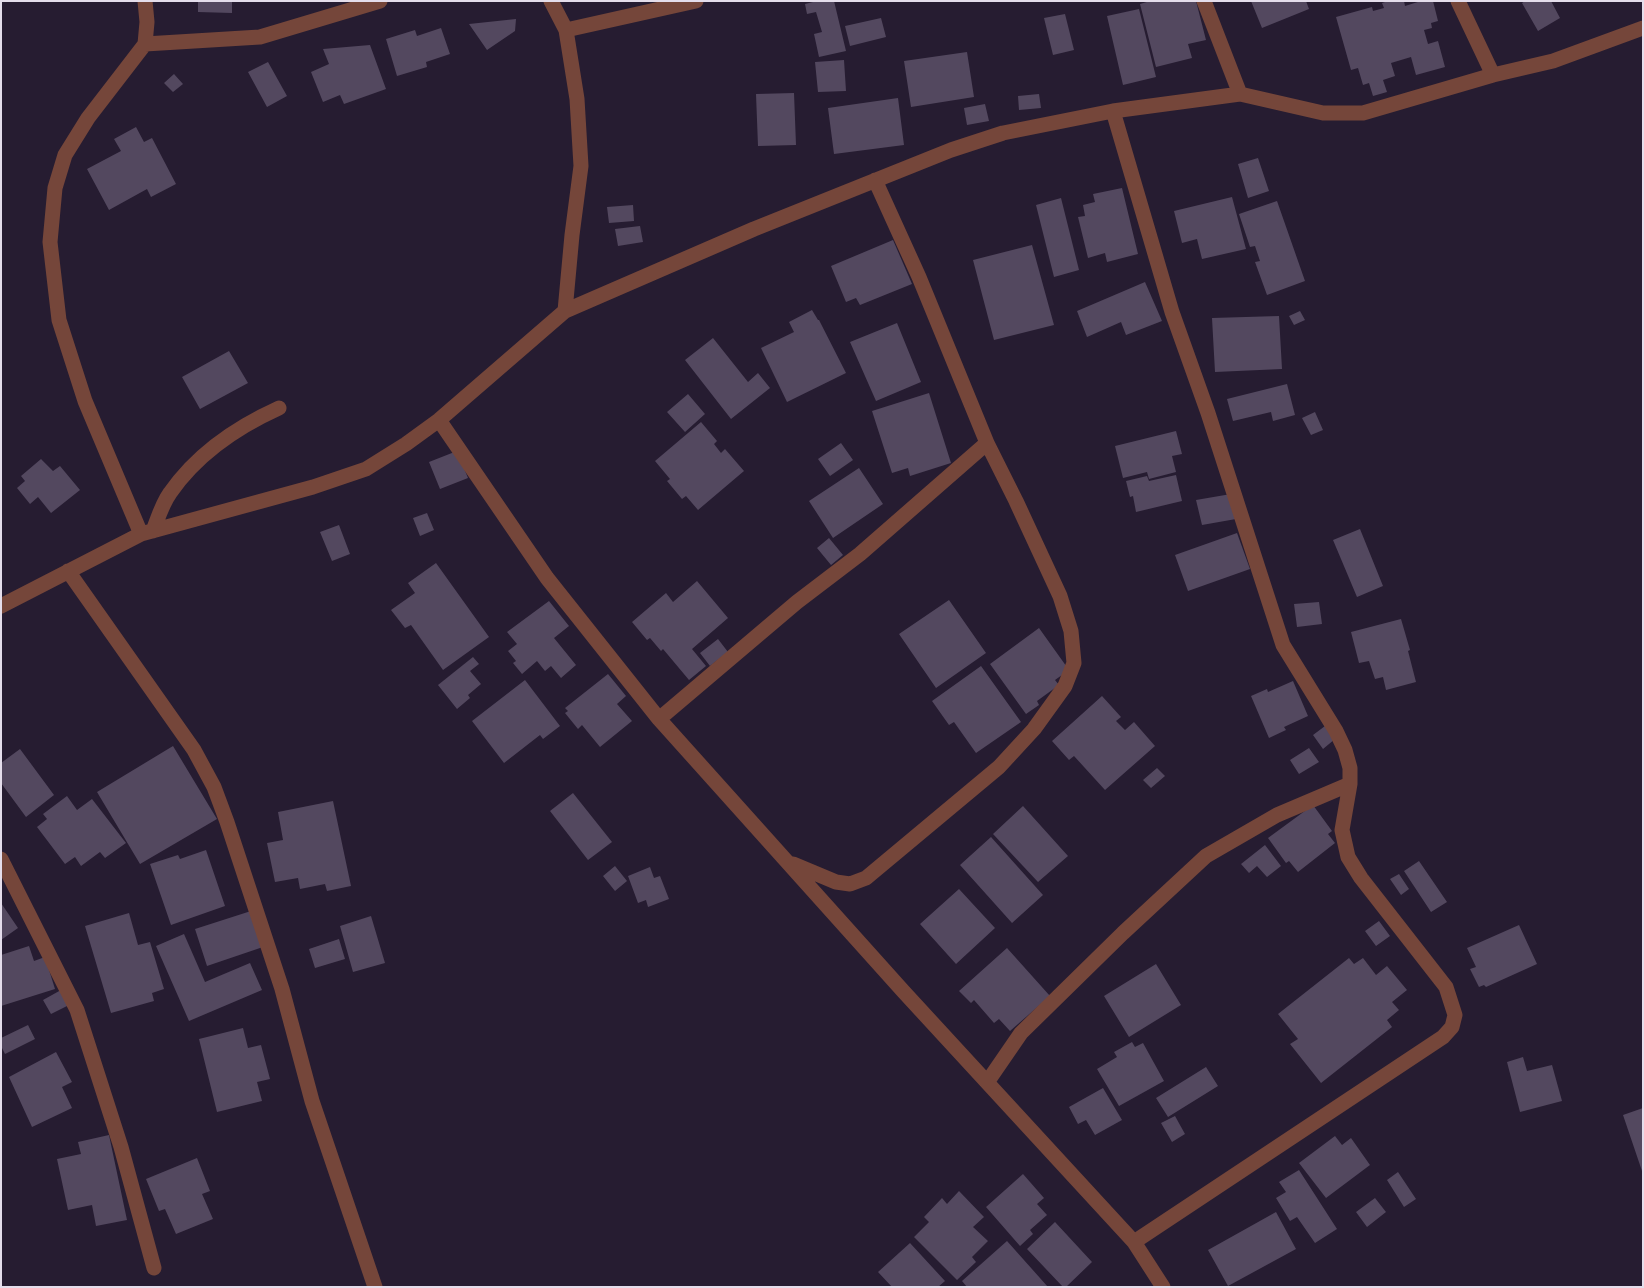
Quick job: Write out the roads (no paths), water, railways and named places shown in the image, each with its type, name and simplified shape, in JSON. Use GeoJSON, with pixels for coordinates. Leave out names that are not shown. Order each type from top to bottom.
{"type":"FeatureCollection","features":[{"type":"Feature","properties":{"kind":"street"},"geometry":{"type":"LineString","coordinates":[[145,1],[147,22],[145,44],[88,118],[65,155],[55,188],[50,242],[59,320],[85,401],[147,533]]}},
{"type":"Feature","properties":{"kind":"street"},"geometry":{"type":"LineString","coordinates":[[145,44],[260,37],[380,1]]}},
{"type":"Feature","properties":{"kind":"street"},"geometry":{"type":"LineString","coordinates":[[551,1],[566,30],[577,99],[581,166],[565,311]]}},
{"type":"Feature","properties":{"kind":"street"},"geometry":{"type":"LineString","coordinates":[[566,30],[696,1]]}},
{"type":"Feature","properties":{"kind":"street"},"geometry":{"type":"LineString","coordinates":[[1204,1],[1240,94]]}},
{"type":"Feature","properties":{"kind":"street"},"geometry":{"type":"LineString","coordinates":[[1458,1],[1494,75]]}},
{"type":"Feature","properties":{"kind":"street"},"geometry":{"type":"LineString","coordinates":[[1,606],[147,533],[313,488],[366,469],[406,444],[439,420],[565,311],[754,229],[951,150],[1003,133],[1113,111],[1240,94],[1323,113],[1363,113],[1494,75],[1553,61],[1643,28]]}},
{"type":"Feature","properties":{"kind":"street"},"geometry":{"type":"LineString","coordinates":[[1113,111],[1172,312],[1208,413],[1283,645],[1342,744],[1350,768],[1350,784],[1342,830],[1348,857],[1360,878],[1446,987],[1455,1015],[1452,1027],[1443,1037],[1134,1242]]}},
{"type":"Feature","properties":{"kind":"street"},"geometry":{"type":"LineString","coordinates":[[788,862],[836,882],[850,884],[866,878],[999,766],[1034,729],[1065,686],[1074,663],[1071,631],[1060,596],[987,443],[919,277],[875,180]]}},
{"type":"Feature","properties":{"kind":"street"},"geometry":{"type":"LineString","coordinates":[[147,533],[170,493],[201,458],[240,428],[279,408]]}},
{"type":"Feature","properties":{"kind":"street"},"geometry":{"type":"LineString","coordinates":[[439,420],[547,578],[659,719],[903,991],[988,1081],[1134,1242],[1163,1287]]}},
{"type":"Feature","properties":{"kind":"street"},"geometry":{"type":"LineString","coordinates":[[659,719],[797,602],[860,554],[987,443]]}},
{"type":"Feature","properties":{"kind":"street"},"geometry":{"type":"LineString","coordinates":[[68,571],[194,750],[214,787],[282,989],[312,1101],[375,1287]]}},
{"type":"Feature","properties":{"kind":"street"},"geometry":{"type":"LineString","coordinates":[[988,1081],[1021,1033],[1123,933],[1206,856],[1277,815],[1350,784]]}},
{"type":"Feature","properties":{"kind":"street"},"geometry":{"type":"LineString","coordinates":[[1,859],[77,1010],[121,1147],[154,1268]]}}]}
